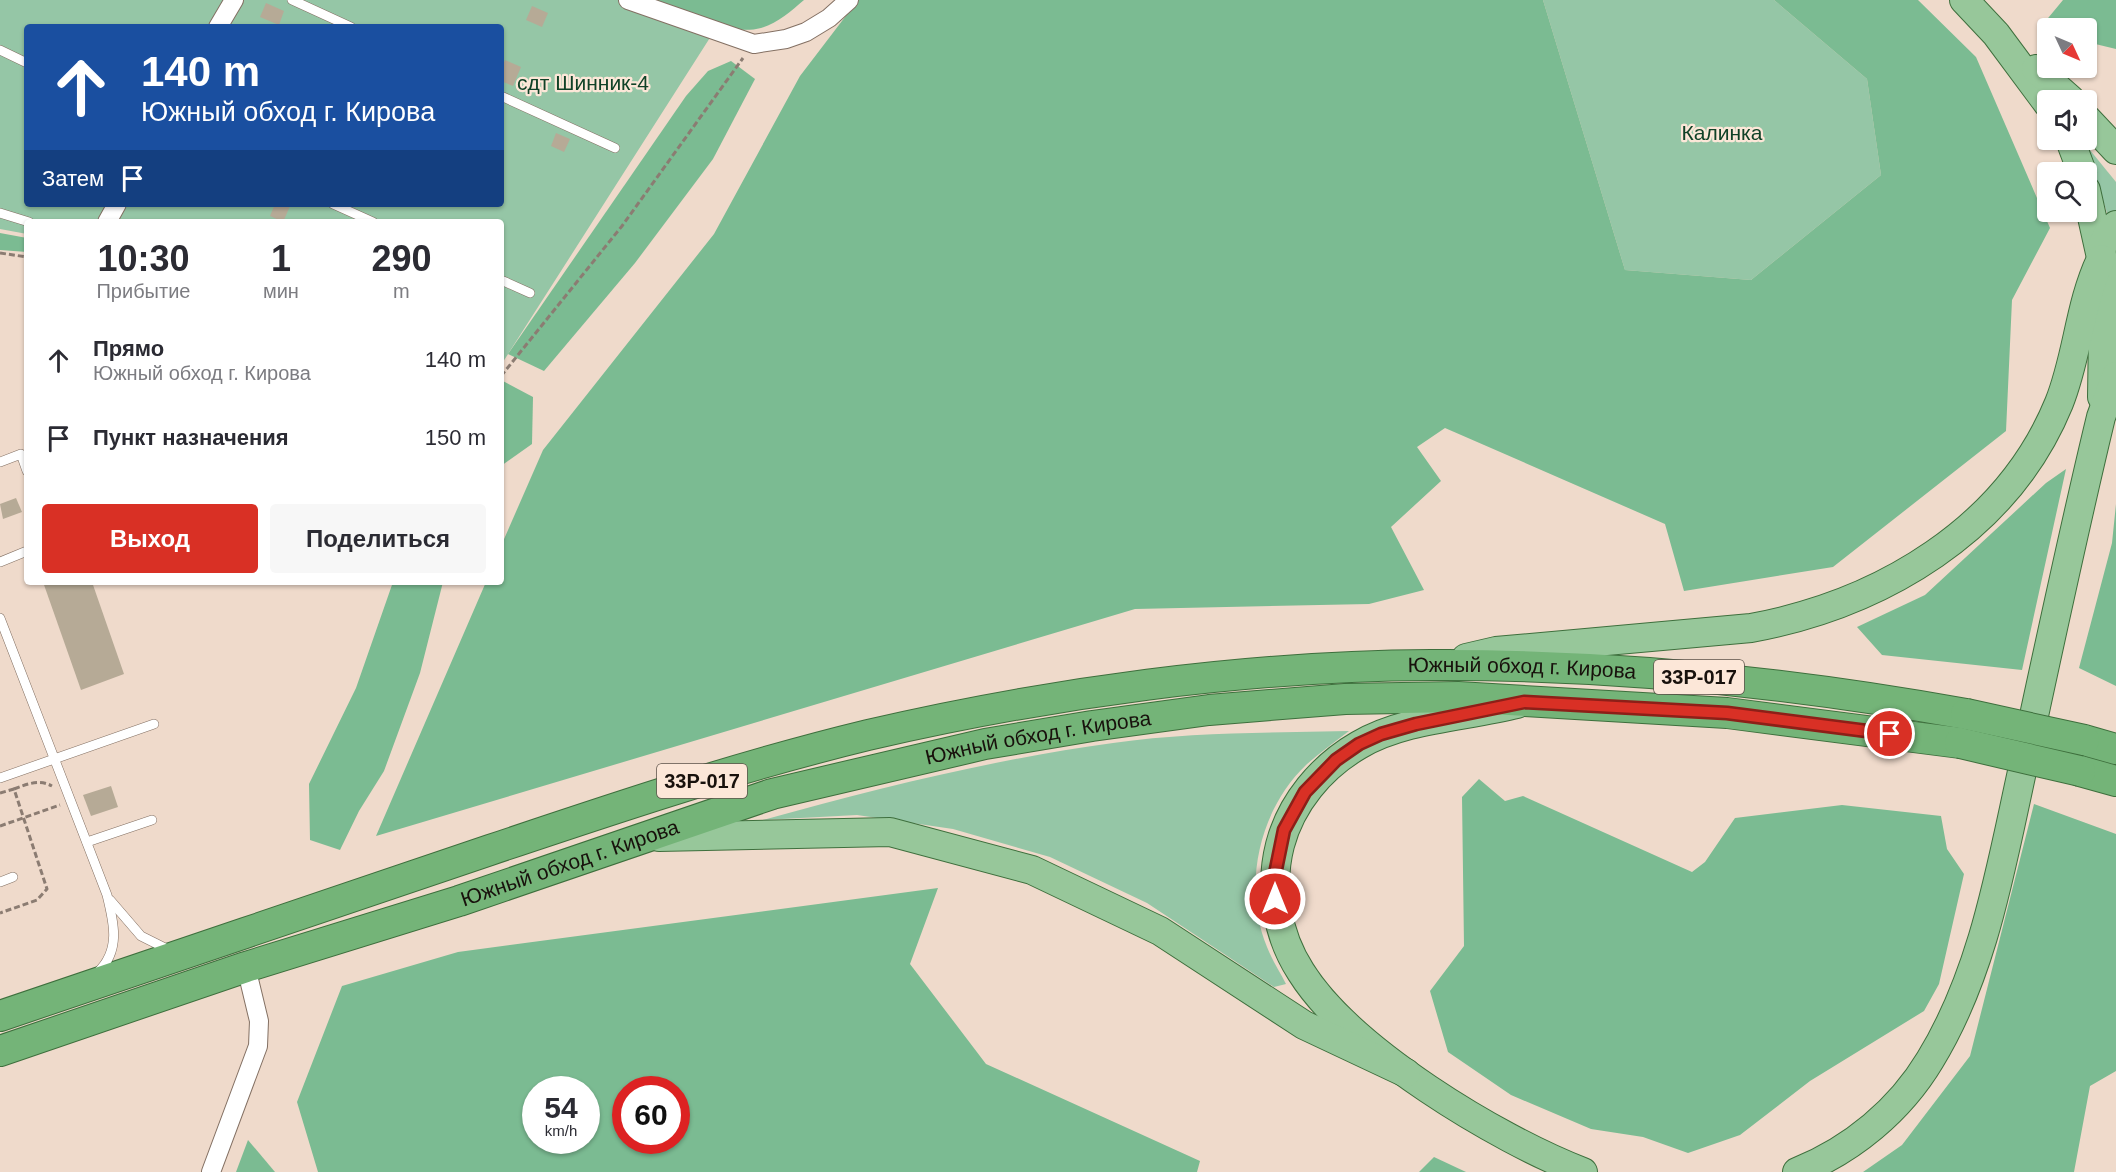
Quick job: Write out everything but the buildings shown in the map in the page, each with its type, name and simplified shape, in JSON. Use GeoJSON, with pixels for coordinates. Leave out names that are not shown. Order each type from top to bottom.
{"type":"FeatureCollection","features":[{"type":"Feature","properties":{"kind":"highway","name":"Южный обход г. Кирова"},"geometry":{"type":"LineString","coordinates":[[0,1016],[614,808],[756,765],[870,735],[1059,698],[1169,683],[1310,670],[1430,665],[1596,669],[1742,680],[1854,694],[1966,714],[2116,749]]}},
{"type":"Feature","properties":{"kind":"highway","name":"Южный обход г. Кирова"},"geometry":{"type":"LineString","coordinates":[[0,1051],[246,967],[459,901],[772,794],[886,765],[985,744],[1209,710],[1346,699],[1458,698],[1727,713],[1960,743],[2116,781]]}},
{"type":"Feature","properties":{"kind":"main road"},"geometry":{"type":"LineString","coordinates":[[1964,0],[1996,34],[2060,90]]}},
{"type":"Feature","properties":{"kind":"main road"},"geometry":{"type":"LineString","coordinates":[[1996,34],[2038,90]]}},
{"type":"Feature","properties":{"kind":"main road"},"geometry":{"type":"LineString","coordinates":[[2097,129],[2116,150]]}},
{"type":"Feature","properties":{"kind":"main road"},"geometry":{"type":"LineString","coordinates":[[1430,665],[1497,651],[1752,628],[1790,621],[1872,591],[1917,566],[1977,522],[1999,499],[2039,442],[2068,378],[2086,296],[2105,264],[2094,222]]}},
{"type":"Feature","properties":{"kind":"main road"},"geometry":{"type":"LineString","coordinates":[[2101,417],[2105,264],[2109,231],[2116,225]]}},
{"type":"Feature","properties":{"kind":"main road"},"geometry":{"type":"LineString","coordinates":[[1797,1172],[1844,1149],[1894,1107],[1930,1060],[1965,989],[1982,941],[2101,417],[2116,376]]}},
{"type":"Feature","properties":{"kind":"main road"},"geometry":{"type":"LineString","coordinates":[[1406,1073],[1336,1013],[1312,987],[1289,951],[1280,926],[1275,899],[1275,874],[1284,830],[1305,792],[1336,760],[1359,744],[1381,734],[1416,724],[1524,702]]}},
{"type":"Feature","properties":{"kind":"main road"},"geometry":{"type":"LineString","coordinates":[[640,838],[890,832],[1032,870],[1160,931],[1304,1025],[1406,1073],[1512,1141],[1583,1172]]}},
{"type":"Feature","properties":{"kind":"street"},"geometry":{"type":"LineString","coordinates":[[220,24],[234,0]]}},
{"type":"Feature","properties":{"kind":"street"},"geometry":{"type":"LineString","coordinates":[[628,0],[754,44],[786,39],[806,32],[829,18],[849,0]]}},
{"type":"Feature","properties":{"kind":"street"},"geometry":{"type":"LineString","coordinates":[[211,1172],[258,1046],[259,1021],[246,967]]}},
{"type":"Feature","properties":{"kind":"lane"},"geometry":{"type":"LineString","coordinates":[[292,0],[344,24]]}},
{"type":"Feature","properties":{"kind":"lane"},"geometry":{"type":"LineString","coordinates":[[0,50],[24,62]]}},
{"type":"Feature","properties":{"kind":"lane"},"geometry":{"type":"LineString","coordinates":[[504,97],[615,148]]}},
{"type":"Feature","properties":{"kind":"lane"},"geometry":{"type":"LineString","coordinates":[[340,207],[366,219]]}},
{"type":"Feature","properties":{"kind":"lane"},"geometry":{"type":"LineString","coordinates":[[0,213],[24,220]]}},
{"type":"Feature","properties":{"kind":"lane"},"geometry":{"type":"LineString","coordinates":[[504,281],[530,292]]}},
{"type":"Feature","properties":{"kind":"lane"},"geometry":{"type":"LineString","coordinates":[[0,462],[21,454],[24,462]]}},
{"type":"Feature","properties":{"kind":"lane"},"geometry":{"type":"LineString","coordinates":[[0,560],[24,552]]}},
{"type":"Feature","properties":{"kind":"lane"},"geometry":{"type":"LineString","coordinates":[[0,618],[107,895],[115,927],[111,956],[104,967],[80,989]]}},
{"type":"Feature","properties":{"kind":"lane"},"geometry":{"type":"LineString","coordinates":[[0,778],[154,724]]}},
{"type":"Feature","properties":{"kind":"lane"},"geometry":{"type":"LineString","coordinates":[[87,842],[152,820]]}},
{"type":"Feature","properties":{"kind":"lane"},"geometry":{"type":"LineString","coordinates":[[0,882],[14,877]]}},
{"type":"Feature","properties":{"kind":"lane"},"geometry":{"type":"LineString","coordinates":[[107,895],[141,936],[157,946],[181,953]]}},
{"type":"Feature","properties":{"kind":"path"},"geometry":{"type":"LineString","coordinates":[[504,372],[622,226],[754,44]]}},
{"type":"Feature","properties":{"kind":"path"},"geometry":{"type":"LineString","coordinates":[[0,253],[24,257]]}},
{"type":"Feature","properties":{"kind":"path"},"geometry":{"type":"LineString","coordinates":[[0,793],[38,782],[45,783],[56,790]]}},
{"type":"Feature","properties":{"kind":"path"},"geometry":{"type":"LineString","coordinates":[[0,913],[38,900],[47,889],[14,789]]}},
{"type":"Feature","properties":{"kind":"path"},"geometry":{"type":"LineString","coordinates":[[0,826],[61,804],[58,797]]}},
{"type":"Feature","properties":{"kind":"green space","name":"сдт Шинник-4"},"geometry":{"type":"Polygon","coordinates":[[[0,0],[621,0],[713,33],[504,360],[504,219],[24,219],[24,233],[0,229],[0,0]]]}},
{"type":"Feature","properties":{"kind":"green space"},"geometry":{"type":"Polygon","coordinates":[[[643,0],[804,0],[773,23],[748,30],[702,22],[643,0]]]}},
{"type":"Feature","properties":{"kind":"green space"},"geometry":{"type":"Polygon","coordinates":[[[858,0],[1543,0],[1625,270],[1751,280],[1881,175],[1867,79],[1774,0],[1918,0],[1976,57],[2037,198],[2037,222],[2047,222],[2050,228],[2012,300],[2006,431],[1833,567],[1684,591],[1665,524],[1445,428],[1417,447],[1441,481],[1391,527],[1424,590],[1369,604],[1135,609],[376,836],[485,585],[504,585],[504,539],[543,450],[714,234],[800,76],[858,0]]]}},
{"type":"Feature","properties":{"kind":"green space","name":"Калинка"},"geometry":{"type":"Polygon","coordinates":[[[1543,0],[1774,0],[1867,79],[1881,175],[1751,280],[1625,270],[1543,0]]]}},
{"type":"Feature","properties":{"kind":"green space"},"geometry":{"type":"Polygon","coordinates":[[[2063,0],[2116,0],[2116,49],[2097,44],[2097,18],[2048,18],[2063,0]]]}},
{"type":"Feature","properties":{"kind":"green space"},"geometry":{"type":"Polygon","coordinates":[[[731,61],[755,79],[713,159],[635,263],[544,371],[508,354],[686,96],[708,71],[731,61]]]}},
{"type":"Feature","properties":{"kind":"green space"},"geometry":{"type":"Polygon","coordinates":[[[2087,150],[2090,150],[2116,182],[2116,211],[2108,216],[2097,182],[2097,162],[2091,162],[2087,150]]]}},
{"type":"Feature","properties":{"kind":"green space"},"geometry":{"type":"Polygon","coordinates":[[[0,233],[24,237],[24,252],[0,250],[0,233]]]}},
{"type":"Feature","properties":{"kind":"green space"},"geometry":{"type":"Polygon","coordinates":[[[504,382],[533,397],[532,444],[504,464],[504,382]]]}},
{"type":"Feature","properties":{"kind":"green space"},"geometry":{"type":"Polygon","coordinates":[[[2066,469],[2022,670],[1882,655],[1857,627],[1925,595],[2046,483],[2066,469]]]}},
{"type":"Feature","properties":{"kind":"green space"},"geometry":{"type":"Polygon","coordinates":[[[2116,504],[2116,686],[2079,668],[2112,543],[2116,504]]]}},
{"type":"Feature","properties":{"kind":"green space"},"geometry":{"type":"Polygon","coordinates":[[[392,585],[442,585],[420,673],[384,771],[359,811],[340,850],[310,840],[309,784],[356,688],[392,585]]]}},
{"type":"Feature","properties":{"kind":"green space"},"geometry":{"type":"Polygon","coordinates":[[[1349,731],[1306,765],[1290,783],[1266,826],[1256,874],[1256,899],[1267,947],[1286,984],[1274,987],[1147,903],[1050,857],[953,829],[857,815],[763,820],[937,776],[1025,757],[1113,743],[1231,734],[1349,731]]]}},
{"type":"Feature","properties":{"kind":"green space"},"geometry":{"type":"Polygon","coordinates":[[[1479,779],[1505,801],[1523,796],[1692,872],[1705,862],[1735,818],[1842,805],[1941,816],[1947,849],[1964,874],[1939,984],[1924,1011],[1810,1081],[1740,1135],[1688,1153],[1643,1137],[1591,1129],[1511,1095],[1448,1052],[1430,991],[1464,946],[1462,797],[1479,779]]]}},
{"type":"Feature","properties":{"kind":"green space"},"geometry":{"type":"Polygon","coordinates":[[[2034,804],[2116,834],[2116,1071],[2090,1086],[2074,1172],[1863,1172],[1902,1145],[1970,1056],[2034,804]]]}},
{"type":"Feature","properties":{"kind":"green space"},"geometry":{"type":"Polygon","coordinates":[[[938,888],[910,964],[986,1064],[1200,1161],[1197,1172],[318,1172],[297,1102],[342,986],[458,952],[938,888]]]}},
{"type":"Feature","properties":{"kind":"green space"},"geometry":{"type":"Polygon","coordinates":[[[248,1140],[275,1172],[236,1172],[248,1140]]]}},
{"type":"Feature","properties":{"kind":"green space"},"geometry":{"type":"Polygon","coordinates":[[[1434,1157],[1466,1172],[1419,1172],[1434,1157]]]}},
{"type":"Feature","properties":{"kind":"route"},"geometry":{"type":"LineString","coordinates":[[1275,899],[1275,874],[1284,830],[1305,792],[1336,760],[1359,744],[1381,734],[1416,724],[1481,713],[1524,702],[1727,713],[1890,734]]}}]}
